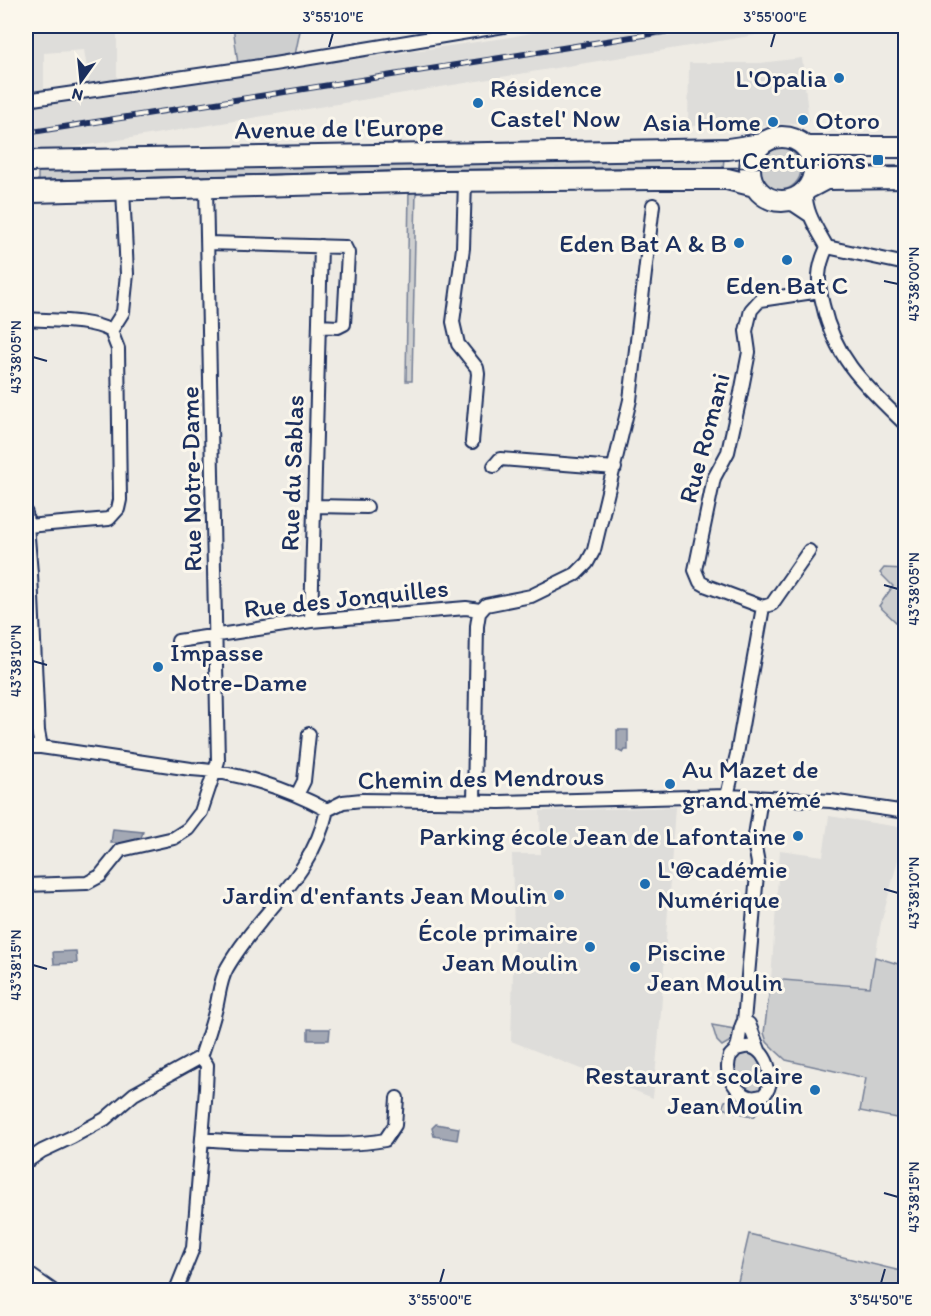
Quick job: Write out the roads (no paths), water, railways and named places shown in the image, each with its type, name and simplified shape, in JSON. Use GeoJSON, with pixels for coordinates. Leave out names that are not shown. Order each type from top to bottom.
{"type":"FeatureCollection","features":[{"type":"Feature","properties":{"kind":"main road"},"geometry":{"type":"LineString","coordinates":[[807,189],[814,167],[810,153],[805,147],[789,137],[779,137],[762,144],[755,151],[750,166],[755,186],[762,194],[782,201],[795,198],[818,182],[832,179],[906,178]]}},
{"type":"Feature","properties":{"kind":"main road","name":"Avenue de l'Europe"},"geometry":{"type":"LineString","coordinates":[[26,161],[728,149],[762,144]]}},
{"type":"Feature","properties":{"kind":"main road"},"geometry":{"type":"LineString","coordinates":[[805,147],[906,147]]}},
{"type":"Feature","properties":{"kind":"main road"},"geometry":{"type":"LineString","coordinates":[[26,194],[123,189],[465,181],[720,178],[734,179],[755,186]]}},
{"type":"Feature","properties":{"kind":"street"},"geometry":{"type":"LineString","coordinates":[[26,100],[274,64],[504,26]]}},
{"type":"Feature","properties":{"kind":"street"},"geometry":{"type":"LineString","coordinates":[[465,181],[463,248],[453,317],[456,340],[477,368],[478,374],[472,442]]}},
{"type":"Feature","properties":{"kind":"street","name":"Rue Notre-Dame"},"geometry":{"type":"LineString","coordinates":[[26,885],[87,883],[100,876],[121,850],[174,838],[188,829],[201,812],[218,761],[206,187]]}},
{"type":"Feature","properties":{"kind":"street"},"geometry":{"type":"LineString","coordinates":[[111,331],[123,312],[127,274],[123,189]]}},
{"type":"Feature","properties":{"kind":"street"},"geometry":{"type":"LineString","coordinates":[[807,189],[805,199],[809,215],[826,247]]}},
{"type":"Feature","properties":{"kind":"street"},"geometry":{"type":"LineString","coordinates":[[782,201],[794,205],[809,215]]}},
{"type":"Feature","properties":{"kind":"street","name":"Rue des Jonquilles"},"geometry":{"type":"LineString","coordinates":[[216,634],[311,621],[466,608],[480,610],[486,605],[531,596],[576,574],[586,563],[597,542],[630,400],[652,205]]}},
{"type":"Feature","properties":{"kind":"street"},"geometry":{"type":"LineString","coordinates":[[208,243],[345,247],[348,253],[344,324],[338,327],[319,326]]}},
{"type":"Feature","properties":{"kind":"street","name":"Rue du Sablas"},"geometry":{"type":"LineString","coordinates":[[311,621],[321,246]]}},
{"type":"Feature","properties":{"kind":"street"},"geometry":{"type":"LineString","coordinates":[[826,247],[906,264]]}},
{"type":"Feature","properties":{"kind":"street"},"geometry":{"type":"LineString","coordinates":[[826,247],[818,266],[819,291],[827,325],[844,360],[856,376],[906,425]]}},
{"type":"Feature","properties":{"kind":"street","name":"Rue Romani"},"geometry":{"type":"LineString","coordinates":[[763,607],[707,586],[700,582],[696,570],[714,478],[729,447],[741,393],[749,351],[746,331],[751,310],[760,300],[819,291]]}},
{"type":"Feature","properties":{"kind":"street"},"geometry":{"type":"LineString","coordinates":[[26,319],[104,327],[111,331],[118,349],[118,509],[115,515],[103,521],[27,526]]}},
{"type":"Feature","properties":{"kind":"street"},"geometry":{"type":"LineString","coordinates":[[494,466],[500,459],[615,468]]}},
{"type":"Feature","properties":{"kind":"street"},"geometry":{"type":"LineString","coordinates":[[314,506],[367,507]]}},
{"type":"Feature","properties":{"kind":"street"},"geometry":{"type":"LineString","coordinates":[[26,513],[30,634],[41,747]]}},
{"type":"Feature","properties":{"kind":"street"},"geometry":{"type":"LineString","coordinates":[[727,796],[737,754],[763,607],[772,604],[809,550]]}},
{"type":"Feature","properties":{"kind":"street"},"geometry":{"type":"LineString","coordinates":[[474,802],[477,626],[480,610]]}},
{"type":"Feature","properties":{"kind":"street"},"geometry":{"type":"LineString","coordinates":[[178,640],[216,634]]}},
{"type":"Feature","properties":{"kind":"street"},"geometry":{"type":"LineString","coordinates":[[297,795],[304,781],[304,761],[309,734]]}},
{"type":"Feature","properties":{"kind":"street"},"geometry":{"type":"LineString","coordinates":[[26,747],[41,747],[214,770],[297,795],[327,810]]}},
{"type":"Feature","properties":{"kind":"street","name":"Chemin des Mendrous"},"geometry":{"type":"LineString","coordinates":[[176,1290],[193,1248],[207,1065],[201,1057],[225,972],[240,947],[283,897],[305,864],[319,840],[327,810],[343,802],[362,800],[474,802],[727,796],[831,801],[906,812]]}},
{"type":"Feature","properties":{"kind":"street"},"geometry":{"type":"LineString","coordinates":[[744,1021],[749,1024],[768,1069],[768,1088],[762,1095],[752,1098],[742,1095],[735,1089],[730,1077],[730,1056],[736,1049],[744,1021],[758,863],[754,842],[761,798]]}},
{"type":"Feature","properties":{"kind":"street"},"geometry":{"type":"LineString","coordinates":[[736,1049],[746,1047],[759,1050]]}},
{"type":"Feature","properties":{"kind":"street"},"geometry":{"type":"LineString","coordinates":[[26,1162],[42,1150],[105,1119],[134,1094],[201,1057]]}},
{"type":"Feature","properties":{"kind":"street"},"geometry":{"type":"LineString","coordinates":[[202,1139],[232,1142],[372,1143],[385,1140],[395,1125],[397,1098]]}},
{"type":"Feature","properties":{"kind":"street"},"geometry":{"type":"LineString","coordinates":[[26,1272],[52,1290]]}},
{"type":"Feature","properties":{"kind":"tram line"},"geometry":{"type":"LineString","coordinates":[[26,181],[441,170],[906,166]]}},
{"type":"Feature","properties":{"kind":"railway"},"geometry":{"type":"LineString","coordinates":[[26,133],[701,26]]}},
{"type":"Feature","properties":{"kind":"place","name":"L'Opalia"},"geometry":{"type":"Point","coordinates":[839,78]}},
{"type":"Feature","properties":{"kind":"place","name":"Résidence Castel' Now"},"geometry":{"type":"Point","coordinates":[478,103]}},
{"type":"Feature","properties":{"kind":"place","name":"Otoro"},"geometry":{"type":"Point","coordinates":[803,120]}},
{"type":"Feature","properties":{"kind":"place","name":"Asia Home"},"geometry":{"type":"Point","coordinates":[773,122]}},
{"type":"Feature","properties":{"kind":"place","name":"Centurions"},"geometry":{"type":"Point","coordinates":[878,160]}},
{"type":"Feature","properties":{"kind":"place","name":"Eden Bat A & B"},"geometry":{"type":"Point","coordinates":[739,243]}},
{"type":"Feature","properties":{"kind":"place","name":"Eden Bat C"},"geometry":{"type":"Point","coordinates":[787,260]}},
{"type":"Feature","properties":{"kind":"place","name":"Impasse Notre-Dame"},"geometry":{"type":"Point","coordinates":[158,667]}},
{"type":"Feature","properties":{"kind":"place","name":"Au Mazet de grand mémé"},"geometry":{"type":"Point","coordinates":[670,784]}},
{"type":"Feature","properties":{"kind":"place","name":"Parking école Jean de Lafontaine"},"geometry":{"type":"Point","coordinates":[798,836]}},
{"type":"Feature","properties":{"kind":"place","name":"L'@cadémie Numérique"},"geometry":{"type":"Point","coordinates":[645,884]}},
{"type":"Feature","properties":{"kind":"place","name":"Jardin d'enfants Jean Moulin"},"geometry":{"type":"Point","coordinates":[559,895]}},
{"type":"Feature","properties":{"kind":"place","name":"École primaire Jean Moulin"},"geometry":{"type":"Point","coordinates":[590,947]}},
{"type":"Feature","properties":{"kind":"place","name":"Piscine Jean Moulin"},"geometry":{"type":"Point","coordinates":[635,967]}},
{"type":"Feature","properties":{"kind":"place","name":"Restaurant scolaire Jean Moulin"},"geometry":{"type":"Point","coordinates":[815,1090]}}]}
